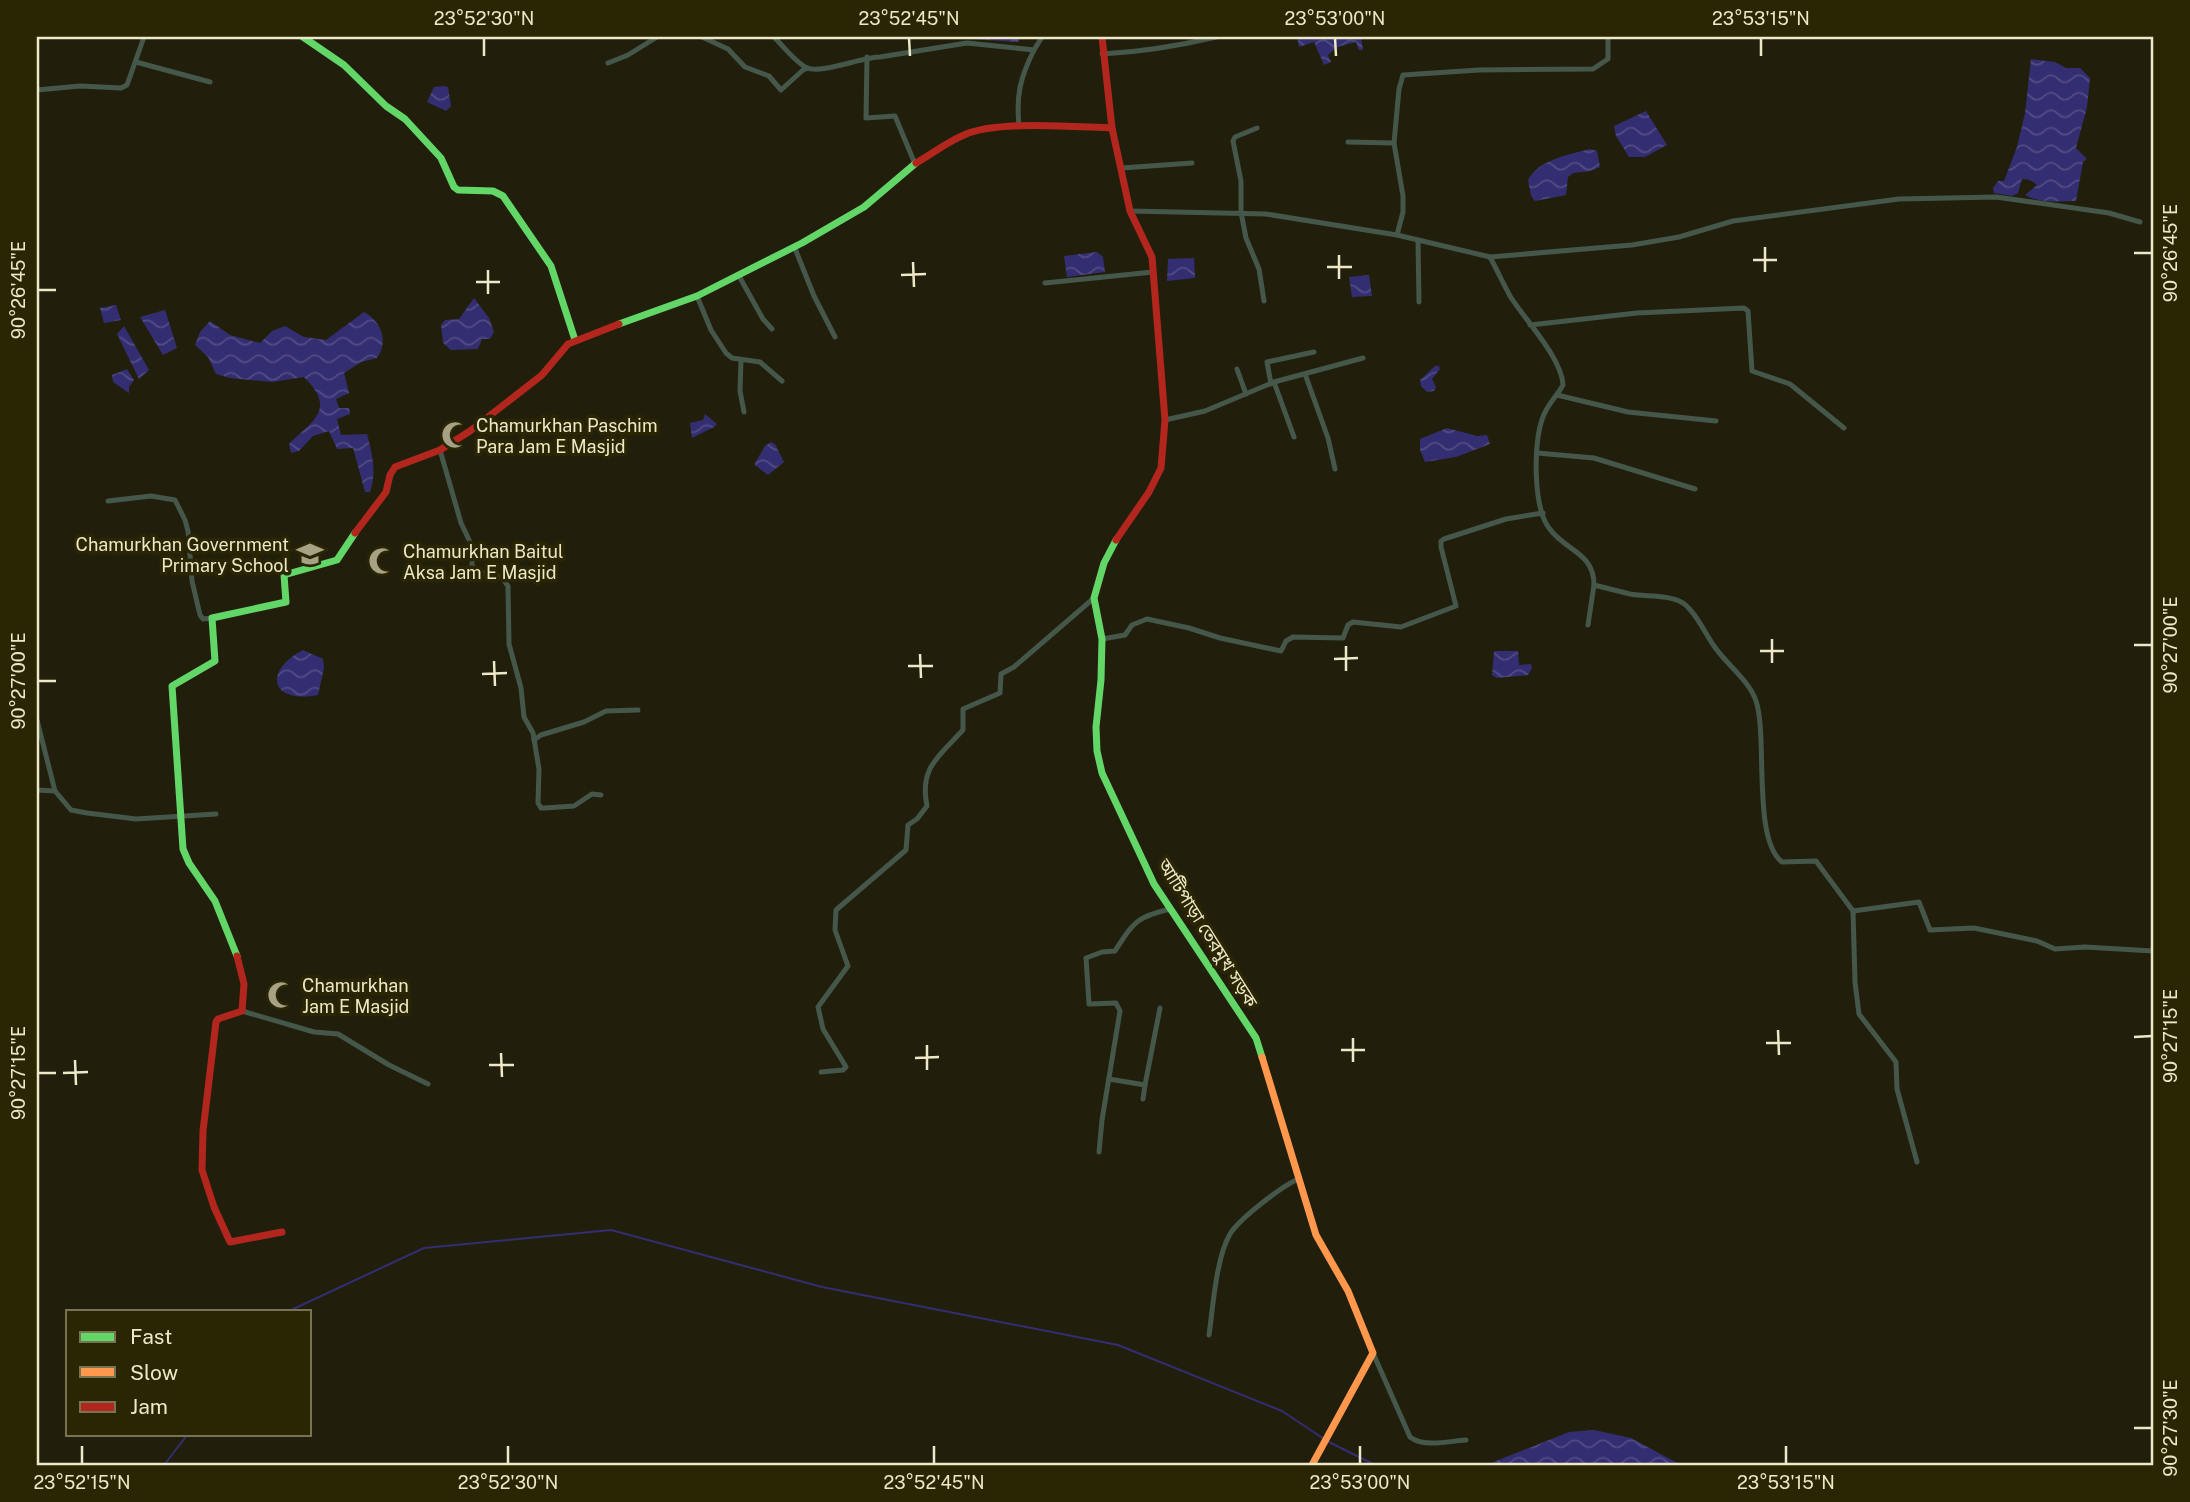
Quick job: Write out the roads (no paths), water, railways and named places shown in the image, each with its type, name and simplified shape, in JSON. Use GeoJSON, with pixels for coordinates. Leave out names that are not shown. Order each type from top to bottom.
{"type":"FeatureCollection","features":[{"type":"Feature","properties":{"kind":"street"},"geometry":{"type":"LineString","coordinates":[[37,90],[80,86],[121,88],[127,85],[144,37]]}},
{"type":"Feature","properties":{"kind":"street"},"geometry":{"type":"LineString","coordinates":[[303,37],[344,65],[386,106],[405,119],[442,158],[454,187],[458,190],[493,191],[503,196],[551,266],[575,340]]}},
{"type":"Feature","properties":{"kind":"street"},"geometry":{"type":"LineString","coordinates":[[608,63],[628,55],[657,37]]}},
{"type":"Feature","properties":{"kind":"street"},"geometry":{"type":"LineString","coordinates":[[702,37],[728,49],[745,67],[769,76],[781,90],[803,69],[823,68],[867,57],[880,57],[967,40],[1034,50]]}},
{"type":"Feature","properties":{"kind":"street"},"geometry":{"type":"LineString","coordinates":[[774,37],[808,68]]}},
{"type":"Feature","properties":{"kind":"street"},"geometry":{"type":"LineString","coordinates":[[1018,126],[1017,102],[1021,75],[1042,37]]}},
{"type":"Feature","properties":{"kind":"street","name":"আটিপাড়া তেরমুখ সড়ক"},"geometry":{"type":"LineString","coordinates":[[1101,37],[1112,128],[1130,211],[1152,257],[1165,420],[1161,468],[1149,492],[1118,536],[1104,562],[1094,598],[1101,639],[1097,751],[1102,773],[1154,884],[1256,1038],[1316,1235],[1348,1291],[1373,1353]]}},
{"type":"Feature","properties":{"kind":"street"},"geometry":{"type":"LineString","coordinates":[[1102,54],[1154,51],[1167,45],[1216,37]]}},
{"type":"Feature","properties":{"kind":"street"},"geometry":{"type":"LineString","coordinates":[[1397,235],[1403,212],[1403,196],[1394,143],[1399,89],[1403,75],[1479,70],[1593,69],[1608,59],[1608,37]]}},
{"type":"Feature","properties":{"kind":"street"},"geometry":{"type":"LineString","coordinates":[[867,57],[866,118],[895,116],[915,164]]}},
{"type":"Feature","properties":{"kind":"street"},"geometry":{"type":"LineString","coordinates":[[136,62],[210,82]]}},
{"type":"Feature","properties":{"kind":"street"},"geometry":{"type":"LineString","coordinates":[[108,500],[151,496],[175,500],[188,531],[192,581],[203,619],[286,602],[284,575],[337,560],[386,492],[391,471],[395,467],[440,450],[470,432],[542,375],[568,344],[697,296],[832,227],[864,207],[915,164],[965,134],[1018,126],[1112,128]]}},
{"type":"Feature","properties":{"kind":"street"},"geometry":{"type":"LineString","coordinates":[[1257,128],[1235,137],[1234,141],[1241,181],[1241,212],[1246,238],[1259,269],[1264,301]]}},
{"type":"Feature","properties":{"kind":"street"},"geometry":{"type":"LineString","coordinates":[[1348,142],[1394,143]]}},
{"type":"Feature","properties":{"kind":"street"},"geometry":{"type":"LineString","coordinates":[[1122,168],[1192,163]]}},
{"type":"Feature","properties":{"kind":"street"},"geometry":{"type":"LineString","coordinates":[[1130,211],[1241,212],[1302,219],[1397,235],[1490,257],[1632,245],[1679,237],[1733,221],[1899,199],[1996,197],[2083,209],[2140,222]]}},
{"type":"Feature","properties":{"kind":"street"},"geometry":{"type":"LineString","coordinates":[[1418,240],[1419,302]]}},
{"type":"Feature","properties":{"kind":"street"},"geometry":{"type":"LineString","coordinates":[[794,246],[814,296],[835,337]]}},
{"type":"Feature","properties":{"kind":"street"},"geometry":{"type":"LineString","coordinates":[[1490,257],[1561,373],[1563,385],[1541,419],[1536,465],[1543,513],[1551,531],[1590,564],[1594,574],[1588,625]]}},
{"type":"Feature","properties":{"kind":"street"},"geometry":{"type":"LineString","coordinates":[[1045,283],[1153,272]]}},
{"type":"Feature","properties":{"kind":"street"},"geometry":{"type":"LineString","coordinates":[[739,276],[763,319],[772,329]]}},
{"type":"Feature","properties":{"kind":"street"},"geometry":{"type":"LineString","coordinates":[[697,296],[716,340],[732,358],[760,362],[782,380]]}},
{"type":"Feature","properties":{"kind":"street"},"geometry":{"type":"LineString","coordinates":[[1530,326],[1637,313],[1744,307],[1748,311],[1752,371],[1790,384],[1844,428]]}},
{"type":"Feature","properties":{"kind":"street"},"geometry":{"type":"LineString","coordinates":[[1294,437],[1267,362],[1314,352]]}},
{"type":"Feature","properties":{"kind":"street"},"geometry":{"type":"LineString","coordinates":[[1165,420],[1205,411],[1273,383],[1363,358]]}},
{"type":"Feature","properties":{"kind":"street"},"geometry":{"type":"LineString","coordinates":[[741,360],[740,391],[744,412]]}},
{"type":"Feature","properties":{"kind":"street"},"geometry":{"type":"LineString","coordinates":[[1237,369],[1246,394]]}},
{"type":"Feature","properties":{"kind":"street"},"geometry":{"type":"LineString","coordinates":[[1304,374],[1328,438],[1335,469]]}},
{"type":"Feature","properties":{"kind":"street"},"geometry":{"type":"LineString","coordinates":[[1557,395],[1628,412],[1716,421]]}},
{"type":"Feature","properties":{"kind":"street"},"geometry":{"type":"LineString","coordinates":[[440,450],[461,523],[472,546],[472,566],[477,571],[502,578],[508,586],[509,644],[521,688],[524,717],[533,733],[539,769],[538,803],[541,807],[574,806],[592,794],[601,795]]}},
{"type":"Feature","properties":{"kind":"street"},"geometry":{"type":"LineString","coordinates":[[1537,453],[1594,458],[1695,489]]}},
{"type":"Feature","properties":{"kind":"street"},"geometry":{"type":"LineString","coordinates":[[1101,639],[1125,635],[1132,625],[1147,619],[1281,651],[1286,641],[1293,637],[1343,638],[1348,625],[1353,622],[1401,627],[1456,606],[1441,541],[1506,519],[1543,513]]}},
{"type":"Feature","properties":{"kind":"street"},"geometry":{"type":"LineString","coordinates":[[1594,585],[1631,594],[1675,599],[1685,604],[1721,656],[1752,691],[1757,703],[1762,790],[1772,849],[1783,862],[1816,861],[1853,911],[1855,982],[1859,1014],[1896,1062],[1898,1089],[1917,1162]]}},
{"type":"Feature","properties":{"kind":"street"},"geometry":{"type":"LineString","coordinates":[[821,1072],[843,1070],[846,1067],[823,1029],[818,1007],[848,966],[835,930],[836,910],[905,850],[908,825],[917,819],[927,806],[925,777],[939,755],[963,730],[963,709],[1000,692],[1001,674],[1014,667],[1094,598]]}},
{"type":"Feature","properties":{"kind":"street"},"geometry":{"type":"LineString","coordinates":[[212,618],[215,661],[172,686],[180,816],[183,855],[216,905],[241,967],[244,986],[242,1011]]}},
{"type":"Feature","properties":{"kind":"street"},"geometry":{"type":"LineString","coordinates":[[534,740],[606,711],[638,710]]}},
{"type":"Feature","properties":{"kind":"street"},"geometry":{"type":"LineString","coordinates":[[37,720],[55,791],[71,810],[136,819],[216,814]]}},
{"type":"Feature","properties":{"kind":"street"},"geometry":{"type":"LineString","coordinates":[[37,790],[55,791]]}},
{"type":"Feature","properties":{"kind":"street"},"geometry":{"type":"LineString","coordinates":[[1853,911],[1917,902],[1930,930],[1959,927],[1985,930],[2037,941],[2055,949],[2085,947],[2153,951]]}},
{"type":"Feature","properties":{"kind":"street"},"geometry":{"type":"LineString","coordinates":[[1099,1152],[1119,1006],[1116,1003],[1089,1004],[1086,958],[1102,951],[1115,951],[1135,922],[1146,915],[1170,909]]}},
{"type":"Feature","properties":{"kind":"street"},"geometry":{"type":"LineString","coordinates":[[1143,1099],[1160,1008]]}},
{"type":"Feature","properties":{"kind":"street"},"geometry":{"type":"LineString","coordinates":[[282,1232],[234,1243],[230,1241],[214,1207],[202,1170],[203,1131],[215,1022],[242,1011],[314,1032],[338,1034],[380,1060],[428,1084]]}},
{"type":"Feature","properties":{"kind":"street"},"geometry":{"type":"LineString","coordinates":[[1109,1079],[1145,1085]]}},
{"type":"Feature","properties":{"kind":"street"},"geometry":{"type":"LineString","coordinates":[[1209,1335],[1215,1288],[1231,1233],[1258,1207],[1298,1179]]}},
{"type":"Feature","properties":{"kind":"street"},"geometry":{"type":"LineString","coordinates":[[1312,1465],[1373,1353]]}},
{"type":"Feature","properties":{"kind":"street"},"geometry":{"type":"LineString","coordinates":[[1373,1353],[1410,1437],[1416,1442],[1424,1443],[1466,1440]]}},
{"type":"Feature","properties":{"kind":"water"},"geometry":{"type":"Polygon","coordinates":[[[971,37],[1020,37],[1018,42],[971,37]]]}},
{"type":"Feature","properties":{"kind":"water"},"geometry":{"type":"Polygon","coordinates":[[[1297,37],[1361,37],[1363,50],[1359,50],[1356,42],[1337,47],[1328,55],[1331,62],[1324,65],[1314,42],[1299,47],[1297,37]]]}},
{"type":"Feature","properties":{"kind":"water"},"geometry":{"type":"Polygon","coordinates":[[[2031,59],[2055,62],[2066,68],[2080,68],[2090,78],[2087,107],[2076,148],[2087,159],[2083,162],[2076,201],[2031,198],[2025,195],[2037,185],[2024,179],[2018,193],[2012,196],[1994,193],[1993,188],[1998,181],[2004,181],[2017,147],[2025,113],[2031,59]]]}},
{"type":"Feature","properties":{"kind":"water"},"geometry":{"type":"Polygon","coordinates":[[[434,87],[448,87],[451,106],[446,111],[427,102],[434,87]]]}},
{"type":"Feature","properties":{"kind":"water"},"geometry":{"type":"Polygon","coordinates":[[[1646,111],[1667,145],[1645,157],[1629,157],[1616,136],[1614,126],[1646,111]]]}},
{"type":"Feature","properties":{"kind":"water"},"geometry":{"type":"Polygon","coordinates":[[[1590,149],[1597,151],[1600,167],[1573,173],[1568,177],[1566,195],[1535,201],[1531,196],[1528,180],[1539,167],[1555,159],[1590,149]]]}},
{"type":"Feature","properties":{"kind":"water"},"geometry":{"type":"Polygon","coordinates":[[[1097,252],[1103,257],[1105,272],[1067,277],[1064,256],[1097,252]]]}},
{"type":"Feature","properties":{"kind":"water"},"geometry":{"type":"Polygon","coordinates":[[[1194,258],[1195,278],[1167,281],[1168,259],[1194,258]]]}},
{"type":"Feature","properties":{"kind":"water"},"geometry":{"type":"Polygon","coordinates":[[[1369,275],[1372,296],[1352,297],[1349,277],[1369,275]]]}},
{"type":"Feature","properties":{"kind":"water"},"geometry":{"type":"Polygon","coordinates":[[[474,298],[489,318],[494,332],[490,339],[482,339],[478,349],[451,350],[443,343],[441,325],[445,320],[459,319],[474,298]]]}},
{"type":"Feature","properties":{"kind":"water"},"geometry":{"type":"Polygon","coordinates":[[[116,305],[121,320],[104,323],[100,308],[116,305]]]}},
{"type":"Feature","properties":{"kind":"water"},"geometry":{"type":"Polygon","coordinates":[[[165,310],[177,348],[163,355],[140,317],[165,310]]]}},
{"type":"Feature","properties":{"kind":"water"},"geometry":{"type":"Polygon","coordinates":[[[364,312],[379,326],[383,338],[381,352],[377,358],[361,362],[344,373],[349,393],[336,399],[339,408],[349,408],[350,414],[337,419],[341,435],[367,434],[373,470],[370,492],[365,492],[353,448],[337,449],[329,431],[313,436],[299,451],[291,453],[289,444],[313,421],[320,406],[314,388],[304,377],[272,382],[216,374],[208,357],[195,345],[200,332],[210,321],[230,335],[260,343],[272,331],[285,326],[304,337],[326,340],[364,312]]]}},
{"type":"Feature","properties":{"kind":"water"},"geometry":{"type":"Polygon","coordinates":[[[124,326],[149,370],[139,379],[117,334],[124,326]]]}},
{"type":"Feature","properties":{"kind":"water"},"geometry":{"type":"Polygon","coordinates":[[[1435,366],[1440,369],[1432,379],[1436,387],[1434,391],[1427,392],[1421,386],[1420,380],[1435,366]]]}},
{"type":"Feature","properties":{"kind":"water"},"geometry":{"type":"Polygon","coordinates":[[[127,369],[134,380],[129,387],[129,393],[113,382],[112,375],[127,369]]]}},
{"type":"Feature","properties":{"kind":"water"},"geometry":{"type":"Polygon","coordinates":[[[705,414],[717,424],[692,438],[690,423],[703,420],[705,414]]]}},
{"type":"Feature","properties":{"kind":"water"},"geometry":{"type":"Polygon","coordinates":[[[1447,428],[1477,436],[1487,435],[1490,444],[1456,457],[1425,462],[1420,450],[1420,439],[1447,428]]]}},
{"type":"Feature","properties":{"kind":"water"},"geometry":{"type":"Polygon","coordinates":[[[771,442],[775,444],[784,462],[768,475],[755,463],[765,446],[771,442]]]}},
{"type":"Feature","properties":{"kind":"water"},"geometry":{"type":"Polygon","coordinates":[[[303,650],[323,659],[324,668],[318,695],[290,695],[278,684],[282,667],[303,650]]]}},
{"type":"Feature","properties":{"kind":"water"},"geometry":{"type":"Polygon","coordinates":[[[1494,651],[1518,651],[1519,665],[1531,664],[1532,668],[1528,675],[1497,678],[1492,675],[1494,651]]]}},
{"type":"Feature","properties":{"kind":"water"},"geometry":{"type":"Polygon","coordinates":[[[1594,1430],[1631,1438],[1681,1465],[1486,1465],[1569,1432],[1594,1430]]]}},
{"type":"Feature","properties":{"kind":"waterway"},"geometry":{"type":"LineString","coordinates":[[291,1310],[424,1248],[611,1230],[822,1287],[1118,1345],[1282,1411],[1324,1439]]}},
{"type":"Feature","properties":{"kind":"waterway"},"geometry":{"type":"LineString","coordinates":[[164,1465],[186,1436]]}},
{"type":"Feature","properties":{"kind":"waterway"},"geometry":{"type":"LineString","coordinates":[[1329,1442],[1375,1465]]}},
{"type":"Feature","properties":{"kind":"place","name":"Chamurkhan Paschim Para Jam E Masjid"},"geometry":{"type":"Point","coordinates":[455,435]}},
{"type":"Feature","properties":{"kind":"place","name":"Chamurkhan Government Primary School"},"geometry":{"type":"Point","coordinates":[310,554]}},
{"type":"Feature","properties":{"kind":"place","name":"Chamurkhan Baitul Aksa Jam E Masjid"},"geometry":{"type":"Point","coordinates":[382,561]}},
{"type":"Feature","properties":{"kind":"place","name":"Chamurkhan Jam E Masjid"},"geometry":{"type":"Point","coordinates":[281,995]}}]}
